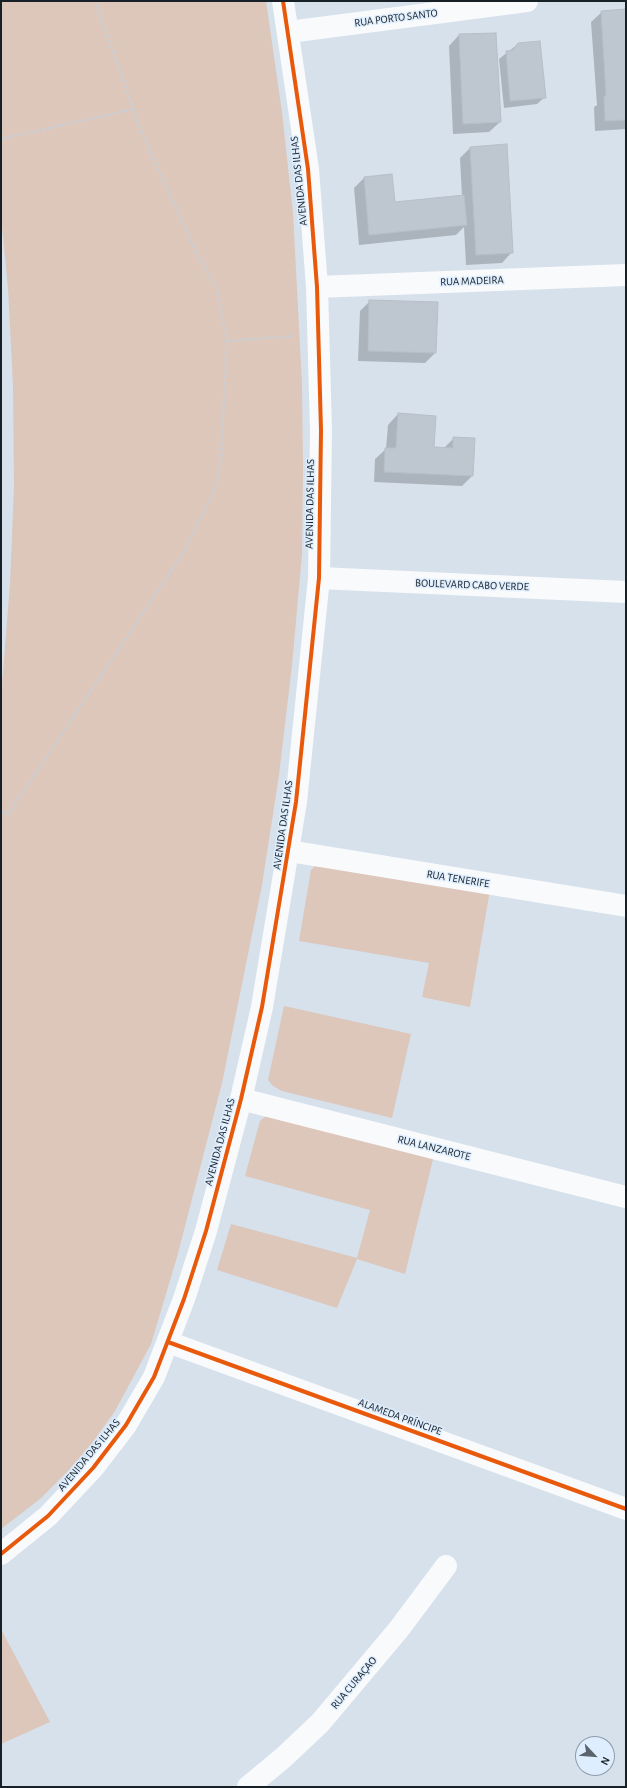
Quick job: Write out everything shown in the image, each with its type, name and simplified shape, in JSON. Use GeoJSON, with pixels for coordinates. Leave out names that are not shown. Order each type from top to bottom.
{"type":"FeatureCollection","features":[{"type":"Feature","properties":{"kind":"street","name":"AVENIDA DAS ILHAS"},"geometry":{"type":"LineString","coordinates":[[1,1554],[48,1516],[110,1447],[139,1406],[168,1342],[184,1299],[206,1231],[241,1099],[262,1007],[289,852],[296,802],[318,578],[321,430],[317,287],[308,169],[289,32],[283,1]]}},
{"type":"Feature","properties":{"kind":"street","name":"RUA PORTO SANTO"},"geometry":{"type":"LineString","coordinates":[[289,32],[527,1]]}},
{"type":"Feature","properties":{"kind":"street","name":"RUA MADEIRA"},"geometry":{"type":"LineString","coordinates":[[317,287],[626,275]]}},
{"type":"Feature","properties":{"kind":"street","name":"BOULEVARD CABO VERDE"},"geometry":{"type":"LineString","coordinates":[[318,578],[626,592]]}},
{"type":"Feature","properties":{"kind":"street","name":"RUA TENERIFE"},"geometry":{"type":"LineString","coordinates":[[289,852],[626,906]]}},
{"type":"Feature","properties":{"kind":"street","name":"RUA LANZAROTE"},"geometry":{"type":"LineString","coordinates":[[241,1099],[626,1197]]}},
{"type":"Feature","properties":{"kind":"street","name":"ALAMEDA PRÍNCIPE"},"geometry":{"type":"LineString","coordinates":[[168,1342],[626,1509]]}},
{"type":"Feature","properties":{"kind":"street","name":"RUA CURAÇAO"},"geometry":{"type":"LineString","coordinates":[[248,1787],[284,1757],[320,1723],[399,1629],[446,1566]]}},
{"type":"Feature","properties":{"kind":"path"},"geometry":{"type":"LineString","coordinates":[[1,811],[8,814],[182,555],[215,490],[221,457],[227,341],[216,287],[196,252],[141,131],[95,1]]}},
{"type":"Feature","properties":{"kind":"path"},"geometry":{"type":"LineString","coordinates":[[1,139],[133,109]]}},
{"type":"Feature","properties":{"kind":"path"},"geometry":{"type":"LineString","coordinates":[[227,341],[318,334]]}},
{"type":"Feature","properties":{"kind":"shaded area"},"geometry":{"type":"Polygon","coordinates":[[[1,1],[266,1],[282,112],[293,213],[302,384],[303,469],[302,554],[292,665],[279,775],[262,885],[222,1083],[177,1257],[151,1344],[115,1411],[92,1443],[67,1472],[40,1499],[1,1529],[1,697],[10,584],[14,486],[13,386],[8,288],[1,217],[1,1]]]}},
{"type":"Feature","properties":{"kind":"shaded area"},"geometry":{"type":"Polygon","coordinates":[[[318,863],[490,890],[470,1007],[422,997],[429,963],[299,941],[311,870],[318,863]]]}},
{"type":"Feature","properties":{"kind":"shaded area"},"geometry":{"type":"Polygon","coordinates":[[[284,1006],[411,1034],[392,1118],[282,1091],[273,1086],[268,1080],[284,1006]]]}},
{"type":"Feature","properties":{"kind":"shaded area"},"geometry":{"type":"Polygon","coordinates":[[[268,1114],[434,1155],[405,1274],[357,1259],[337,1308],[217,1270],[231,1224],[357,1258],[370,1210],[245,1176],[260,1121],[268,1114]]]}},
{"type":"Feature","properties":{"kind":"shaded area"},"geometry":{"type":"Polygon","coordinates":[[[1,1629],[50,1722],[1,1744],[1,1629]]]}},
{"type":"Feature","properties":{"kind":"building"},"geometry":{"type":"Polygon","coordinates":[[[626,9],[626,120],[605,121],[604,96],[606,96],[601,11],[626,9]]]}},
{"type":"Feature","properties":{"kind":"building"},"geometry":{"type":"Polygon","coordinates":[[[496,33],[501,122],[463,124],[459,34],[496,33]]]}},
{"type":"Feature","properties":{"kind":"building"},"geometry":{"type":"Polygon","coordinates":[[[540,41],[546,98],[510,101],[506,51],[513,50],[518,43],[540,41]]]}},
{"type":"Feature","properties":{"kind":"building"},"geometry":{"type":"Polygon","coordinates":[[[507,144],[513,253],[476,255],[470,147],[507,144]]]}},
{"type":"Feature","properties":{"kind":"building"},"geometry":{"type":"Polygon","coordinates":[[[392,174],[395,202],[464,195],[467,225],[369,235],[364,177],[392,174]]]}},
{"type":"Feature","properties":{"kind":"building"},"geometry":{"type":"Polygon","coordinates":[[[369,300],[438,302],[436,353],[368,351],[369,300]]]}},
{"type":"Feature","properties":{"kind":"building"},"geometry":{"type":"Polygon","coordinates":[[[398,413],[436,416],[434,447],[453,448],[453,437],[475,438],[473,476],[384,472],[385,448],[396,448],[398,413]]]}},
{"type":"Feature","properties":{"kind":"cycle path"},"geometry":{"type":"LineString","coordinates":[[1,1554],[48,1516],[93,1468],[126,1425],[154,1377],[184,1299],[206,1231],[241,1099],[262,1007],[296,802],[319,578],[321,430],[317,287],[308,169],[283,1]]}},
{"type":"Feature","properties":{"kind":"cycle path"},"geometry":{"type":"LineString","coordinates":[[168,1342],[626,1509]]}}]}
